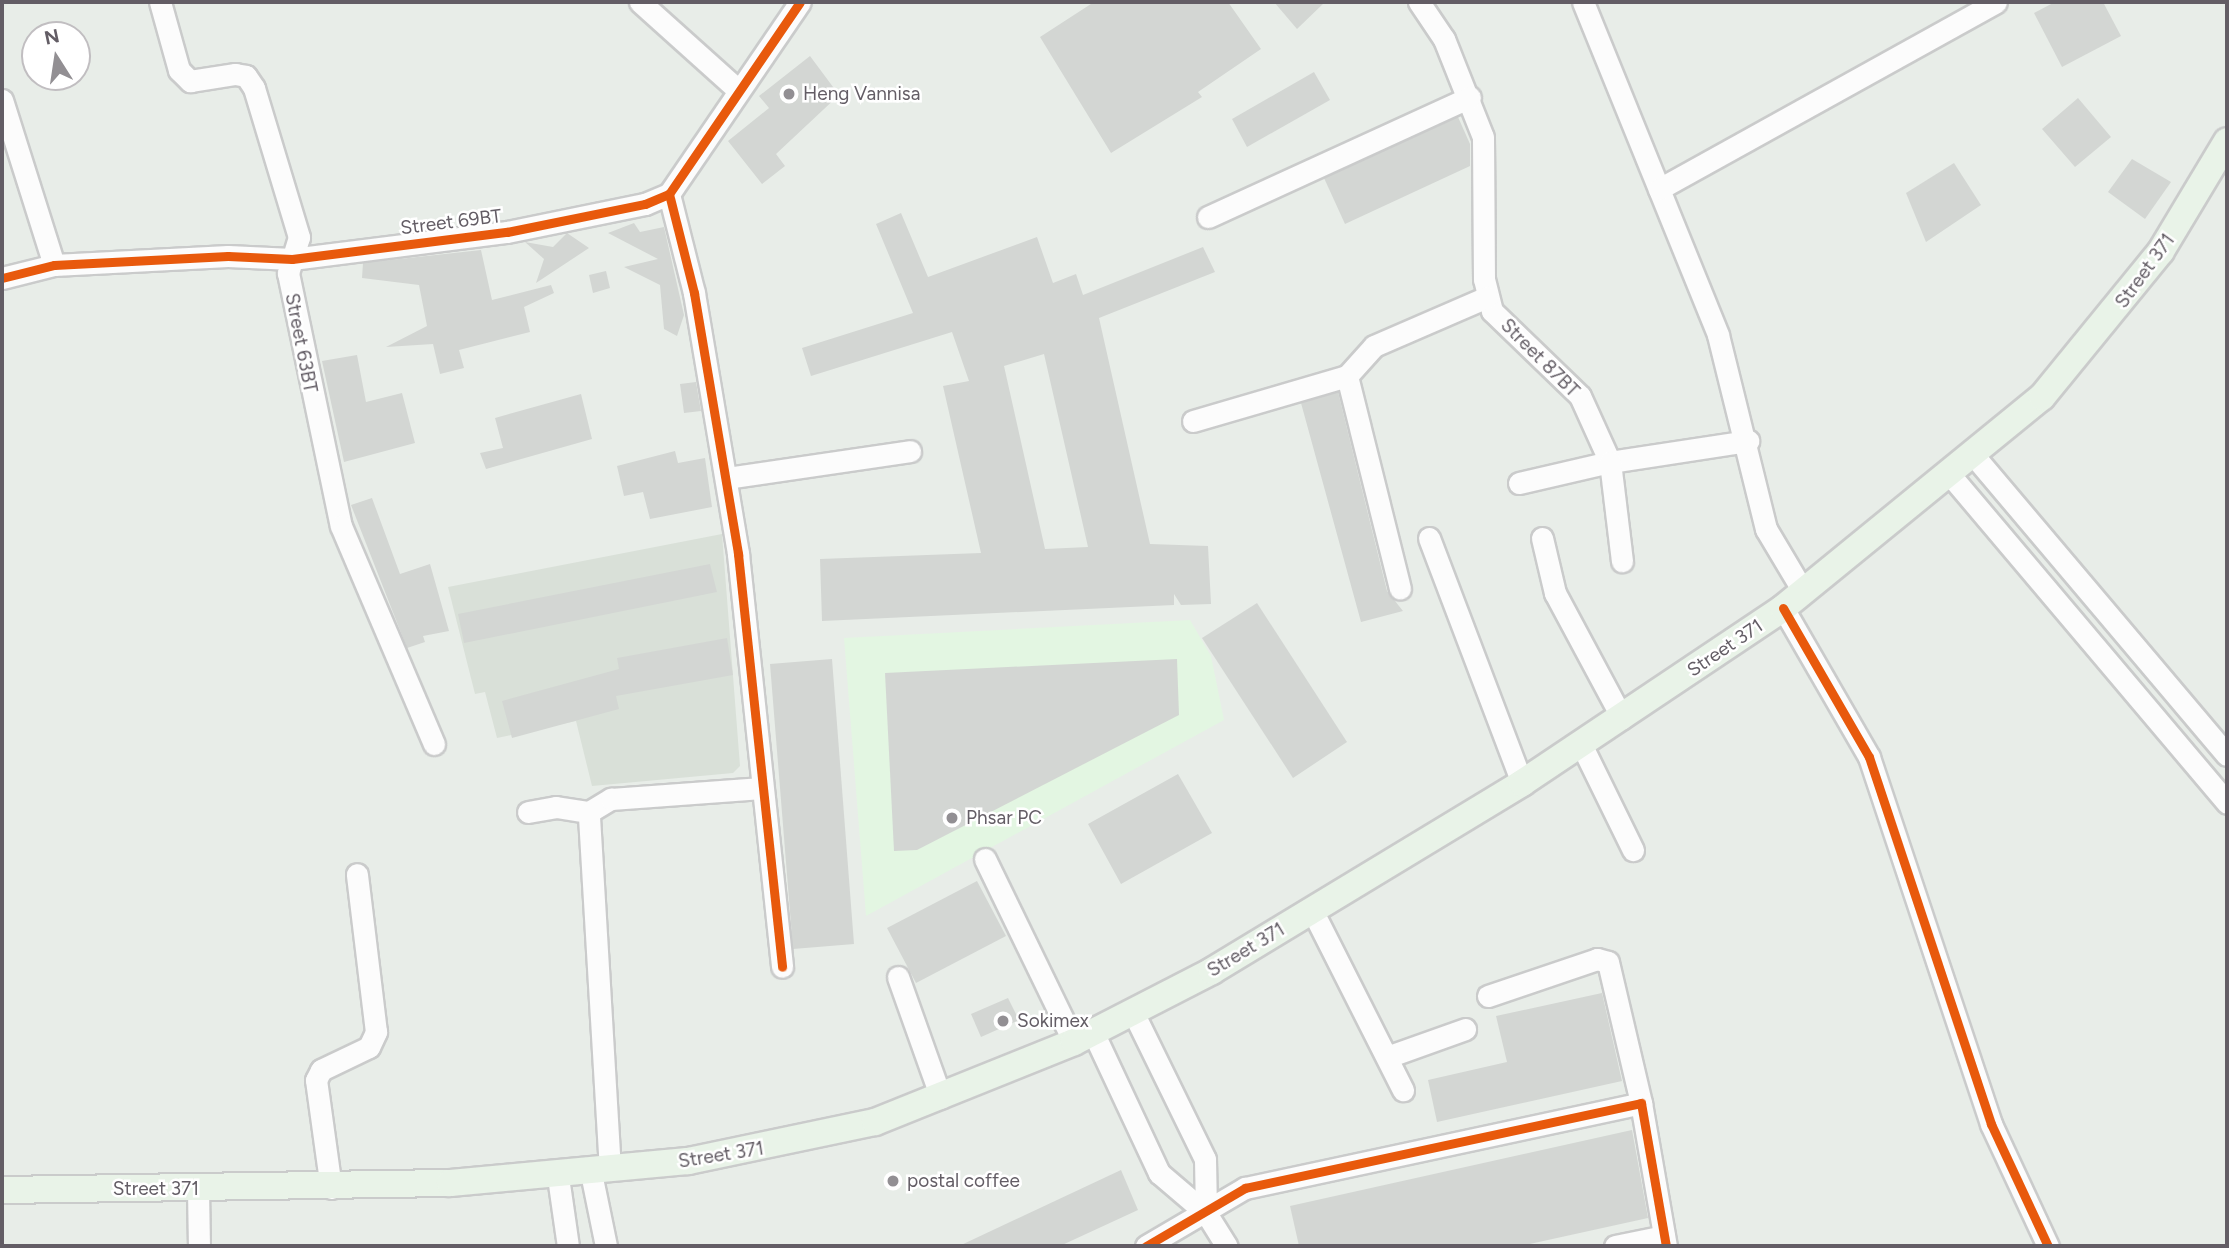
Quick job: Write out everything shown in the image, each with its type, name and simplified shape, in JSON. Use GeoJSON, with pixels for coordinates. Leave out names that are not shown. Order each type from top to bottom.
{"type":"FeatureCollection","features":[{"type":"Feature","properties":{"kind":"main road","name":"Street 371"},"geometry":{"type":"LineString","coordinates":[[2,1189],[331,1188],[558,1177],[601,1172],[785,1145],[942,1098],[1083,1037],[1133,1012],[1312,910],[1582,746],[1793,599],[1951,476],[2042,397],[2104,327],[2188,211],[2227,141]]}},
{"type":"Feature","properties":{"kind":"street","name":"Street 63BT"},"geometry":{"type":"LineString","coordinates":[[160,2],[179,70],[190,81],[246,75],[254,88],[299,237],[288,274],[300,345],[341,526],[434,744]]}},
{"type":"Feature","properties":{"kind":"street"},"geometry":{"type":"LineString","coordinates":[[639,2],[737,89]]}},
{"type":"Feature","properties":{"kind":"street"},"geometry":{"type":"LineString","coordinates":[[782,967],[726,478],[694,293],[669,194],[737,89],[800,2]]}},
{"type":"Feature","properties":{"kind":"street"},"geometry":{"type":"LineString","coordinates":[[1193,421],[1347,376],[1374,346],[1487,297],[1487,168],[1470,97],[1419,2]]}},
{"type":"Feature","properties":{"kind":"street"},"geometry":{"type":"LineString","coordinates":[[1583,2],[1718,335],[1748,442],[1766,529],[1793,599],[1868,757],[1991,1124],[2048,1246]]}},
{"type":"Feature","properties":{"kind":"street"},"geometry":{"type":"LineString","coordinates":[[1659,189],[1996,2]]}},
{"type":"Feature","properties":{"kind":"street"},"geometry":{"type":"LineString","coordinates":[[1208,217],[1470,97]]}},
{"type":"Feature","properties":{"kind":"street"},"geometry":{"type":"LineString","coordinates":[[2,100],[54,265]]}},
{"type":"Feature","properties":{"kind":"street","name":"Street 69BT"},"geometry":{"type":"LineString","coordinates":[[2,278],[54,265],[228,256],[292,259],[507,232],[669,194]]}},
{"type":"Feature","properties":{"kind":"street","name":"Street 87BT"},"geometry":{"type":"LineString","coordinates":[[1487,297],[1492,311],[1580,396],[1610,462],[1622,561]]}},
{"type":"Feature","properties":{"kind":"street"},"geometry":{"type":"LineString","coordinates":[[1347,376],[1400,588]]}},
{"type":"Feature","properties":{"kind":"street"},"geometry":{"type":"LineString","coordinates":[[1519,483],[1610,462],[1748,442]]}},
{"type":"Feature","properties":{"kind":"street"},"geometry":{"type":"LineString","coordinates":[[726,478],[910,451]]}},
{"type":"Feature","properties":{"kind":"street"},"geometry":{"type":"LineString","coordinates":[[1975,457],[2227,755]]}},
{"type":"Feature","properties":{"kind":"street"},"geometry":{"type":"LineString","coordinates":[[1951,476],[2227,803]]}},
{"type":"Feature","properties":{"kind":"street"},"geometry":{"type":"LineString","coordinates":[[1429,538],[1522,783]]}},
{"type":"Feature","properties":{"kind":"street"},"geometry":{"type":"LineString","coordinates":[[1542,538],[1555,593],[1622,719]]}},
{"type":"Feature","properties":{"kind":"street"},"geometry":{"type":"LineString","coordinates":[[2035,578],[2060,559]]}},
{"type":"Feature","properties":{"kind":"street"},"geometry":{"type":"LineString","coordinates":[[1582,746],[1633,850]]}},
{"type":"Feature","properties":{"kind":"street"},"geometry":{"type":"LineString","coordinates":[[528,812],[556,807],[589,812],[611,799],[762,788]]}},
{"type":"Feature","properties":{"kind":"street"},"geometry":{"type":"LineString","coordinates":[[589,812],[606,1246]]}},
{"type":"Feature","properties":{"kind":"street"},"geometry":{"type":"LineString","coordinates":[[985,859],[1159,1173],[1206,1213],[1227,1246]]}},
{"type":"Feature","properties":{"kind":"street"},"geometry":{"type":"LineString","coordinates":[[331,1188],[316,1080],[321,1070],[369,1047],[376,1032],[357,874]]}},
{"type":"Feature","properties":{"kind":"street"},"geometry":{"type":"LineString","coordinates":[[1312,910],[1403,1090]]}},
{"type":"Feature","properties":{"kind":"street"},"geometry":{"type":"LineString","coordinates":[[1488,996],[1597,959],[1608,962],[1641,1103],[1665,1241],[1615,1246]]}},
{"type":"Feature","properties":{"kind":"street"},"geometry":{"type":"LineString","coordinates":[[898,977],[942,1098]]}},
{"type":"Feature","properties":{"kind":"street"},"geometry":{"type":"LineString","coordinates":[[1133,1012],[1205,1159],[1206,1213]]}},
{"type":"Feature","properties":{"kind":"street"},"geometry":{"type":"LineString","coordinates":[[1387,1057],[1465,1029]]}},
{"type":"Feature","properties":{"kind":"street"},"geometry":{"type":"LineString","coordinates":[[1146,1246],[1245,1188],[1641,1103]]}},
{"type":"Feature","properties":{"kind":"street"},"geometry":{"type":"LineString","coordinates":[[558,1177],[568,1246]]}},
{"type":"Feature","properties":{"kind":"street"},"geometry":{"type":"LineString","coordinates":[[198,1189],[199,1246]]}},
{"type":"Feature","properties":{"kind":"shaded area"},"geometry":{"type":"Polygon","coordinates":[[[722,534],[740,766],[733,773],[592,786],[576,721],[497,738],[485,692],[475,694],[448,587],[722,534]]]}},
{"type":"Feature","properties":{"kind":"shaded area","name":"Phsar PC"},"geometry":{"type":"Polygon","coordinates":[[[1190,620],[1211,656],[1224,720],[866,916],[844,638],[1190,620]]]}},
{"type":"Feature","properties":{"kind":"building"},"geometry":{"type":"Polygon","coordinates":[[[1094,2],[1228,2],[1261,49],[1198,92],[1202,97],[1111,153],[1040,37],[1094,2]]]}},
{"type":"Feature","properties":{"kind":"building"},"geometry":{"type":"Polygon","coordinates":[[[1274,2],[1325,2],[1297,29],[1274,2]]]}},
{"type":"Feature","properties":{"kind":"building"},"geometry":{"type":"Polygon","coordinates":[[[2055,2],[2103,2],[2121,36],[2062,67],[2034,13],[2055,2]]]}},
{"type":"Feature","properties":{"kind":"building"},"geometry":{"type":"Polygon","coordinates":[[[810,56],[839,95],[776,154],[785,166],[762,184],[728,141],[769,108],[759,96],[810,56]]]}},
{"type":"Feature","properties":{"kind":"building"},"geometry":{"type":"Polygon","coordinates":[[[1314,72],[1330,100],[1247,147],[1232,119],[1314,72]]]}},
{"type":"Feature","properties":{"kind":"building"},"geometry":{"type":"Polygon","coordinates":[[[2078,98],[2111,137],[2075,167],[2042,129],[2078,98]]]}},
{"type":"Feature","properties":{"kind":"building"},"geometry":{"type":"Polygon","coordinates":[[[1458,117],[1470,144],[1470,166],[1345,224],[1324,178],[1458,117]]]}},
{"type":"Feature","properties":{"kind":"building"},"geometry":{"type":"Polygon","coordinates":[[[2132,159],[2171,182],[2145,219],[2108,192],[2132,159]]]}},
{"type":"Feature","properties":{"kind":"building"},"geometry":{"type":"Polygon","coordinates":[[[1954,163],[1981,205],[1926,242],[1906,193],[1954,163]]]}},
{"type":"Feature","properties":{"kind":"building"},"geometry":{"type":"Polygon","coordinates":[[[901,213],[928,277],[1037,237],[1053,283],[1076,274],[1083,295],[1203,247],[1215,272],[1099,318],[1150,544],[1208,546],[1211,604],[1181,605],[1174,594],[1174,605],[822,621],[820,559],[981,553],[943,386],[969,381],[952,332],[811,376],[802,348],[913,313],[876,224],[901,213]],[[1044,354],[1004,366],[1045,549],[1088,547],[1044,354]]]}},
{"type":"Feature","properties":{"kind":"building"},"geometry":{"type":"Polygon","coordinates":[[[634,223],[640,232],[664,227],[684,315],[677,336],[664,329],[660,285],[624,267],[658,259],[608,233],[634,223]]]}},
{"type":"Feature","properties":{"kind":"building"},"geometry":{"type":"Polygon","coordinates":[[[567,233],[589,248],[536,283],[544,259],[525,242],[553,247],[567,233]]]}},
{"type":"Feature","properties":{"kind":"building"},"geometry":{"type":"Polygon","coordinates":[[[481,250],[492,300],[551,285],[554,293],[524,307],[530,332],[459,350],[464,368],[440,374],[433,344],[386,347],[427,326],[419,285],[362,278],[363,263],[481,250]]]}},
{"type":"Feature","properties":{"kind":"building"},"geometry":{"type":"Polygon","coordinates":[[[606,271],[610,288],[593,293],[589,275],[606,271]]]}},
{"type":"Feature","properties":{"kind":"building"},"geometry":{"type":"Polygon","coordinates":[[[357,355],[366,402],[402,393],[415,443],[344,462],[322,361],[357,355]]]}},
{"type":"Feature","properties":{"kind":"building"},"geometry":{"type":"Polygon","coordinates":[[[696,382],[701,411],[684,413],[680,384],[696,382]]]}},
{"type":"Feature","properties":{"kind":"building"},"geometry":{"type":"Polygon","coordinates":[[[1338,392],[1387,591],[1403,611],[1361,622],[1301,403],[1338,392]]]}},
{"type":"Feature","properties":{"kind":"building"},"geometry":{"type":"Polygon","coordinates":[[[581,394],[592,439],[486,469],[480,453],[503,448],[495,418],[581,394]]]}},
{"type":"Feature","properties":{"kind":"building"},"geometry":{"type":"Polygon","coordinates":[[[675,451],[678,463],[705,458],[712,507],[650,519],[643,492],[624,496],[617,466],[675,451]]]}},
{"type":"Feature","properties":{"kind":"building"},"geometry":{"type":"Polygon","coordinates":[[[372,498],[400,574],[430,564],[449,631],[423,636],[425,642],[407,648],[351,505],[372,498]]]}},
{"type":"Feature","properties":{"kind":"building"},"geometry":{"type":"Polygon","coordinates":[[[710,564],[717,592],[464,643],[458,614],[710,564]]]}},
{"type":"Feature","properties":{"kind":"building"},"geometry":{"type":"Polygon","coordinates":[[[1257,603],[1347,742],[1293,778],[1202,638],[1257,603]]]}},
{"type":"Feature","properties":{"kind":"building"},"geometry":{"type":"Polygon","coordinates":[[[727,638],[733,675],[616,696],[619,709],[512,738],[502,701],[619,669],[617,658],[727,638]]]}},
{"type":"Feature","properties":{"kind":"building"},"geometry":{"type":"Polygon","coordinates":[[[832,659],[854,944],[793,949],[770,664],[832,659]]]}},
{"type":"Feature","properties":{"kind":"building"},"geometry":{"type":"Polygon","coordinates":[[[1177,659],[1179,715],[917,850],[894,851],[885,673],[1177,659]]]}},
{"type":"Feature","properties":{"kind":"building"},"geometry":{"type":"Polygon","coordinates":[[[1178,774],[1212,833],[1121,884],[1088,824],[1178,774]]]}},
{"type":"Feature","properties":{"kind":"building"},"geometry":{"type":"Polygon","coordinates":[[[977,881],[1006,936],[916,983],[887,928],[977,881]]]}},
{"type":"Feature","properties":{"kind":"building"},"geometry":{"type":"Polygon","coordinates":[[[1602,993],[1622,1081],[1437,1122],[1428,1080],[1507,1062],[1496,1016],[1602,993]]]}},
{"type":"Feature","properties":{"kind":"building"},"geometry":{"type":"Polygon","coordinates":[[[1008,998],[1019,1020],[981,1037],[971,1014],[1008,998]]]}},
{"type":"Feature","properties":{"kind":"building"},"geometry":{"type":"Polygon","coordinates":[[[1632,1130],[1648,1218],[1520,1246],[1299,1246],[1290,1206],[1632,1130]]]}},
{"type":"Feature","properties":{"kind":"building"},"geometry":{"type":"Polygon","coordinates":[[[1121,1170],[1138,1210],[1060,1246],[959,1246],[1121,1170]]]}},
{"type":"Feature","properties":{"kind":"cycle path"},"geometry":{"type":"LineString","coordinates":[[2,278],[54,265],[228,256],[292,259],[507,232],[645,204],[669,194],[800,2]]}},
{"type":"Feature","properties":{"kind":"cycle path"},"geometry":{"type":"LineString","coordinates":[[669,194],[694,293],[738,554],[782,967]]}},
{"type":"Feature","properties":{"kind":"cycle path"},"geometry":{"type":"LineString","coordinates":[[1783,608],[1869,757],[1991,1124],[2048,1246]]}},
{"type":"Feature","properties":{"kind":"cycle path"},"geometry":{"type":"LineString","coordinates":[[1146,1246],[1245,1188],[1641,1103],[1666,1246]]}},
{"type":"Feature","properties":{"kind":"place","name":"Heng Vannisa"},"geometry":{"type":"Point","coordinates":[789,94]}},
{"type":"Feature","properties":{"kind":"place","name":"Phsar PC"},"geometry":{"type":"Point","coordinates":[952,818]}},
{"type":"Feature","properties":{"kind":"place","name":"Sokimex"},"geometry":{"type":"Point","coordinates":[1003,1021]}},
{"type":"Feature","properties":{"kind":"place","name":"postal coffee"},"geometry":{"type":"Point","coordinates":[893,1181]}}]}
